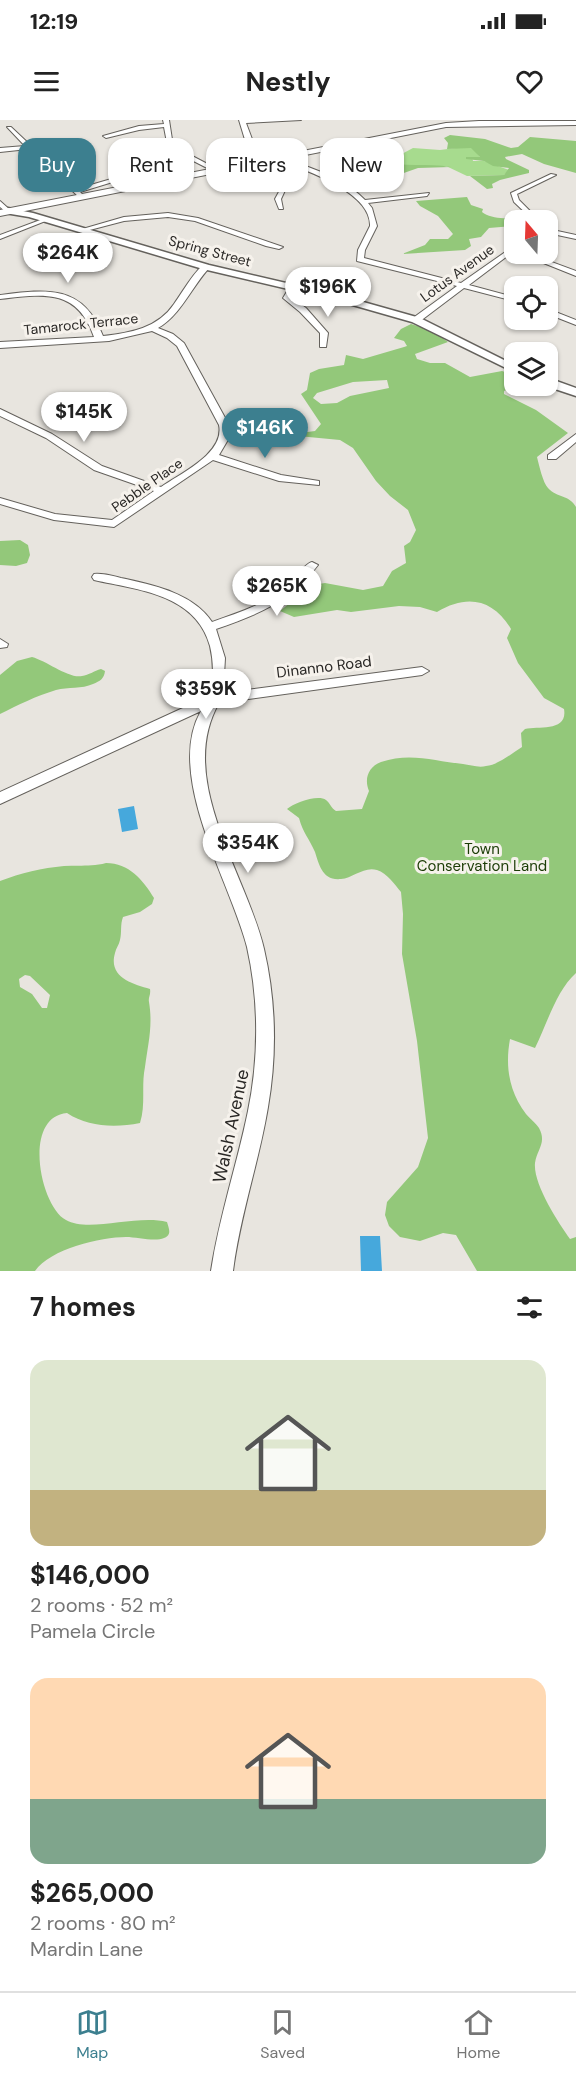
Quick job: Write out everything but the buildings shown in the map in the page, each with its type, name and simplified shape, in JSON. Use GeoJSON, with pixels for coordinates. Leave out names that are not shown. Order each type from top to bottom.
{"type":"FeatureCollection","features":[{"type":"Feature","properties":{"kind":"main road"},"geometry":{"type":"LineString","coordinates":[[308,153],[463,123],[576,123]]}},
{"type":"Feature","properties":{"kind":"main road"},"geometry":{"type":"LineString","coordinates":[[27,212],[79,194],[206,173]]}},
{"type":"Feature","properties":{"kind":"street"},"geometry":{"type":"LineString","coordinates":[[249,138],[242,121],[298,120]]}},
{"type":"Feature","properties":{"kind":"street"},"geometry":{"type":"LineString","coordinates":[[106,136],[166,123],[170,147],[206,165]]}},
{"type":"Feature","properties":{"kind":"street"},"geometry":{"type":"LineString","coordinates":[[9,128],[20,138]]}},
{"type":"Feature","properties":{"kind":"street"},"geometry":{"type":"LineString","coordinates":[[0,150],[18,148]]}},
{"type":"Feature","properties":{"kind":"street"},"geometry":{"type":"LineString","coordinates":[[308,172],[337,184],[363,201],[373,214],[374,226],[360,254],[362,260],[504,297]]}},
{"type":"Feature","properties":{"kind":"street"},"geometry":{"type":"LineString","coordinates":[[525,210],[516,201],[514,193],[553,175]]}},
{"type":"Feature","properties":{"kind":"street"},"geometry":{"type":"LineString","coordinates":[[79,194],[108,182]]}},
{"type":"Feature","properties":{"kind":"street"},"geometry":{"type":"LineString","coordinates":[[281,208],[278,200],[282,192]]}},
{"type":"Feature","properties":{"kind":"street"},"geometry":{"type":"LineString","coordinates":[[363,201],[427,194]]}},
{"type":"Feature","properties":{"kind":"street"},"geometry":{"type":"LineString","coordinates":[[0,203],[4,212]]}},
{"type":"Feature","properties":{"kind":"street","name":"Spring Street"},"geometry":{"type":"LineString","coordinates":[[4,212],[27,212],[45,220],[206,267],[294,287],[416,320],[504,364]]}},
{"type":"Feature","properties":{"kind":"street"},"geometry":{"type":"LineString","coordinates":[[82,230],[142,217],[182,216],[279,247]]}},
{"type":"Feature","properties":{"kind":"street"},"geometry":{"type":"LineString","coordinates":[[0,237],[45,220]]}},
{"type":"Feature","properties":{"kind":"street"},"geometry":{"type":"LineString","coordinates":[[558,233],[576,237]]}},
{"type":"Feature","properties":{"kind":"street","name":"Lotus Avenue"},"geometry":{"type":"LineString","coordinates":[[416,320],[504,256]]}},
{"type":"Feature","properties":{"kind":"street"},"geometry":{"type":"LineString","coordinates":[[550,264],[576,274]]}},
{"type":"Feature","properties":{"kind":"street","name":"Tamarock Terrace"},"geometry":{"type":"LineString","coordinates":[[0,345],[99,338],[133,334],[152,328],[171,315],[191,282],[206,267]]}},
{"type":"Feature","properties":{"kind":"street"},"geometry":{"type":"LineString","coordinates":[[294,287],[287,298],[303,310],[324,333],[323,345]]}},
{"type":"Feature","properties":{"kind":"street"},"geometry":{"type":"LineString","coordinates":[[0,297],[38,294],[72,299],[86,309],[99,338]]}},
{"type":"Feature","properties":{"kind":"street"},"geometry":{"type":"LineString","coordinates":[[558,315],[576,323]]}},
{"type":"Feature","properties":{"kind":"street"},"geometry":{"type":"LineString","coordinates":[[152,328],[170,336],[181,345],[222,421],[225,439],[212,456],[279,478],[315,483]]}},
{"type":"Feature","properties":{"kind":"street"},"geometry":{"type":"LineString","coordinates":[[558,386],[576,392]]}},
{"type":"Feature","properties":{"kind":"street"},"geometry":{"type":"LineString","coordinates":[[0,412],[49,436],[91,465],[163,491]]}},
{"type":"Feature","properties":{"kind":"street"},"geometry":{"type":"LineString","coordinates":[[552,457],[576,437]]}},
{"type":"Feature","properties":{"kind":"street","name":"Pebble Place"},"geometry":{"type":"LineString","coordinates":[[0,501],[54,517],[114,524],[212,456]]}},
{"type":"Feature","properties":{"kind":"street"},"geometry":{"type":"LineString","coordinates":[[210,627],[261,608],[278,599],[299,582],[312,565]]}},
{"type":"Feature","properties":{"kind":"street","name":"Walsh Avenue"},"geometry":{"type":"LineString","coordinates":[[98,577],[151,588],[174,597],[192,608],[210,627],[216,641],[220,663],[215,699],[202,728],[199,775],[208,820],[254,943],[261,973],[265,1018],[262,1086],[255,1124],[229,1223],[222,1271]]}},
{"type":"Feature","properties":{"kind":"street","name":"Dinanno Road"},"geometry":{"type":"LineString","coordinates":[[0,798],[215,699],[422,671]]}},
{"type":"Feature","properties":{"kind":"green space"},"geometry":{"type":"Polygon","coordinates":[[[450,135],[485,139],[511,148],[518,147],[530,137],[576,141],[576,173],[544,164],[522,154],[505,157],[529,170],[529,173],[500,180],[492,184],[493,188],[487,189],[470,176],[504,175],[509,168],[466,159],[466,157],[480,157],[471,148],[447,149],[448,143],[444,138],[450,135]]]}},
{"type":"Feature","properties":{"kind":"green space"},"geometry":{"type":"Polygon","coordinates":[[[413,148],[440,150],[473,148],[480,157],[472,157],[473,161],[484,161],[509,170],[504,175],[467,176],[446,166],[404,166],[404,153],[413,148]]]}},
{"type":"Feature","properties":{"kind":"green space"},"geometry":{"type":"Polygon","coordinates":[[[404,164],[451,167],[418,168],[404,173],[404,164]]]}},
{"type":"Feature","properties":{"kind":"green space"},"geometry":{"type":"Polygon","coordinates":[[[467,197],[471,205],[483,209],[482,212],[504,218],[504,227],[489,228],[481,237],[469,239],[471,246],[465,250],[402,254],[425,245],[430,239],[448,239],[453,234],[438,216],[420,206],[416,201],[467,197]]]}},
{"type":"Feature","properties":{"kind":"green space","name":"Town Conservation Land"},"geometry":{"type":"Polygon","coordinates":[[[411,324],[433,331],[448,342],[415,354],[417,359],[430,363],[445,363],[470,377],[504,372],[504,396],[536,410],[568,433],[537,457],[546,486],[555,494],[570,500],[576,507],[576,973],[557,998],[535,1048],[510,1039],[508,1069],[512,1088],[520,1105],[538,1126],[541,1133],[542,1142],[536,1158],[535,1172],[547,1202],[565,1232],[570,1239],[576,1237],[576,1271],[477,1271],[456,1235],[443,1233],[420,1241],[400,1237],[389,1226],[385,1215],[387,1202],[418,1167],[428,1138],[417,1041],[402,954],[401,892],[387,876],[377,870],[363,871],[341,879],[329,877],[322,871],[299,818],[287,809],[300,802],[322,798],[336,811],[362,809],[369,791],[368,774],[381,762],[412,757],[477,767],[495,764],[522,747],[521,733],[525,729],[557,725],[564,716],[564,709],[544,698],[518,663],[507,638],[511,629],[504,619],[496,611],[479,602],[459,603],[437,612],[420,607],[399,606],[351,612],[337,610],[294,617],[280,611],[312,585],[325,583],[363,590],[383,586],[392,571],[406,563],[404,546],[410,542],[416,530],[408,510],[376,481],[353,448],[340,440],[298,436],[300,433],[315,431],[321,424],[301,394],[307,390],[310,373],[319,369],[344,365],[346,355],[363,359],[407,346],[404,341],[394,338],[401,329],[411,324]],[[387,380],[353,382],[317,393],[313,398],[321,404],[337,403],[350,396],[389,388],[387,380]]]}},
{"type":"Feature","properties":{"kind":"green space"},"geometry":{"type":"Polygon","coordinates":[[[20,540],[28,545],[30,555],[27,563],[16,566],[0,565],[0,541],[20,540]]]}},
{"type":"Feature","properties":{"kind":"green space"},"geometry":{"type":"Polygon","coordinates":[[[32,657],[71,675],[87,675],[101,669],[105,671],[101,679],[93,684],[49,692],[0,714],[0,675],[17,661],[32,657]]]}},
{"type":"Feature","properties":{"kind":"green space"},"geometry":{"type":"Polygon","coordinates":[[[106,863],[128,869],[140,879],[154,898],[152,904],[140,912],[123,917],[114,961],[118,974],[123,978],[150,989],[149,1043],[144,1074],[142,1116],[140,1123],[121,1126],[93,1124],[67,1113],[53,1118],[44,1129],[40,1145],[43,1181],[57,1212],[66,1220],[87,1225],[155,1220],[167,1222],[169,1233],[167,1237],[160,1239],[126,1237],[103,1239],[52,1256],[35,1271],[0,1271],[0,881],[48,868],[106,863]],[[25,975],[19,979],[20,987],[32,994],[42,1008],[47,1008],[50,995],[30,976],[25,975]]]}},
{"type":"Feature","properties":{"kind":"water"},"geometry":{"type":"Polygon","coordinates":[[[134,806],[138,829],[122,832],[118,809],[134,806]]]}},
{"type":"Feature","properties":{"kind":"water"},"geometry":{"type":"Polygon","coordinates":[[[360,1236],[380,1236],[382,1271],[361,1271],[360,1236]]]}}]}
